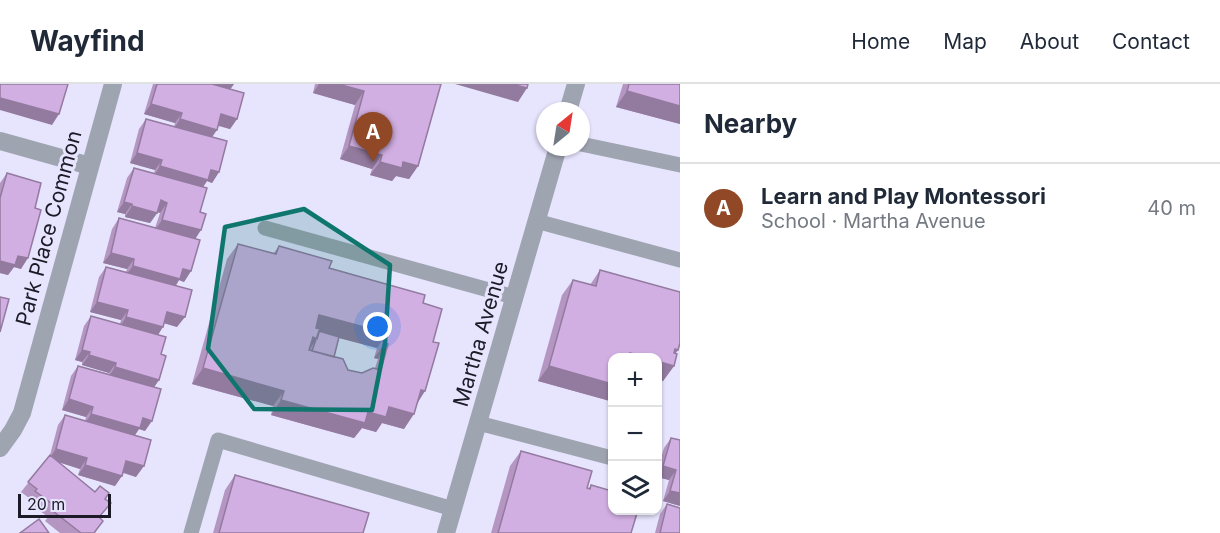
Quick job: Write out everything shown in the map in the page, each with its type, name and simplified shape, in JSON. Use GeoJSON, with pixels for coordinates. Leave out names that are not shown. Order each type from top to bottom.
{"type":"FeatureCollection","features":[{"type":"Feature","properties":{"kind":"street","name":"Park Place Common"},"geometry":{"type":"LineString","coordinates":[[0,448],[22,413],[113,84]]}},
{"type":"Feature","properties":{"kind":"street"},"geometry":{"type":"LineString","coordinates":[[571,102],[576,84]]}},
{"type":"Feature","properties":{"kind":"street"},"geometry":{"type":"LineString","coordinates":[[0,141],[90,166]]}},
{"type":"Feature","properties":{"kind":"street","name":"Martha Avenue"},"geometry":{"type":"LineString","coordinates":[[446,533],[555,156]]}},
{"type":"Feature","properties":{"kind":"lane"},"geometry":{"type":"LineString","coordinates":[[590,146],[680,165]]}},
{"type":"Feature","properties":{"kind":"lane"},"geometry":{"type":"LineString","coordinates":[[536,221],[680,260]]}},
{"type":"Feature","properties":{"kind":"lane"},"geometry":{"type":"LineString","coordinates":[[265,228],[514,297]]}},
{"type":"Feature","properties":{"kind":"lane"},"geometry":{"type":"LineString","coordinates":[[478,423],[608,457]]}},
{"type":"Feature","properties":{"kind":"lane"},"geometry":{"type":"LineString","coordinates":[[191,533],[218,440],[453,509]]}},
{"type":"Feature","properties":{"kind":"highlighted area"},"geometry":{"type":"Polygon","coordinates":[[[304,209],[390,265],[385,343],[372,410],[254,409],[208,349],[225,227],[304,209]]]}},
{"type":"Feature","properties":{"kind":"building"},"geometry":{"type":"Polygon","coordinates":[[[0,84],[68,84],[59,114],[0,98],[0,84]]]}},
{"type":"Feature","properties":{"kind":"building"},"geometry":{"type":"Polygon","coordinates":[[[157,84],[212,84],[244,93],[237,119],[221,114],[217,130],[180,119],[182,113],[151,104],[157,84]]]}},
{"type":"Feature","properties":{"kind":"building"},"geometry":{"type":"Polygon","coordinates":[[[338,84],[441,84],[418,166],[403,162],[402,168],[380,162],[382,155],[349,146],[364,91],[338,84]]]}},
{"type":"Feature","properties":{"kind":"building"},"geometry":{"type":"Polygon","coordinates":[[[512,84],[528,84],[527,88],[512,84]]]}},
{"type":"Feature","properties":{"kind":"building"},"geometry":{"type":"Polygon","coordinates":[[[629,84],[680,84],[680,106],[627,91],[629,84]]]}},
{"type":"Feature","properties":{"kind":"building"},"geometry":{"type":"Polygon","coordinates":[[[146,119],[227,141],[219,172],[211,170],[208,180],[160,166],[162,160],[137,153],[146,119]]]}},
{"type":"Feature","properties":{"kind":"building"},"geometry":{"type":"Polygon","coordinates":[[[134,168],[207,188],[200,212],[206,214],[201,230],[162,220],[167,203],[161,200],[157,213],[124,202],[134,168]]]}},
{"type":"Feature","properties":{"kind":"building"},"geometry":{"type":"Polygon","coordinates":[[[7,173],[41,183],[35,208],[41,210],[28,258],[18,256],[15,265],[0,261],[0,198],[7,173]]]}},
{"type":"Feature","properties":{"kind":"building"},"geometry":{"type":"Polygon","coordinates":[[[119,218],[200,240],[191,271],[183,269],[180,279],[133,266],[134,259],[111,253],[119,218]]]}},
{"type":"Feature","properties":{"kind":"building"},"geometry":{"type":"Polygon","coordinates":[[[238,244],[276,254],[279,246],[332,261],[329,268],[425,295],[423,303],[442,309],[433,342],[439,343],[425,391],[421,390],[414,414],[389,407],[386,417],[368,412],[365,423],[281,400],[284,391],[203,368],[238,244]],[[319,315],[316,328],[320,329],[317,339],[313,337],[309,350],[343,359],[348,370],[362,373],[373,368],[381,370],[388,344],[385,343],[387,333],[319,315]]]}},
{"type":"Feature","properties":{"kind":"building"},"geometry":{"type":"Polygon","coordinates":[[[106,267],[192,290],[185,317],[167,312],[163,327],[126,317],[128,310],[97,302],[106,267]]]}},
{"type":"Feature","properties":{"kind":"building"},"geometry":{"type":"Polygon","coordinates":[[[600,270],[680,292],[680,343],[678,350],[675,349],[674,353],[677,354],[674,366],[662,362],[662,353],[608,353],[608,383],[549,366],[573,280],[596,286],[600,270]]]}},
{"type":"Feature","properties":{"kind":"building"},"geometry":{"type":"Polygon","coordinates":[[[0,297],[9,299],[0,332],[0,297]]]}},
{"type":"Feature","properties":{"kind":"building"},"geometry":{"type":"Polygon","coordinates":[[[91,316],[166,337],[161,354],[166,356],[159,380],[115,367],[116,363],[89,355],[90,352],[82,350],[91,316]]]}},
{"type":"Feature","properties":{"kind":"building"},"geometry":{"type":"Polygon","coordinates":[[[319,331],[339,337],[334,357],[312,351],[319,331]]]}},
{"type":"Feature","properties":{"kind":"building"},"geometry":{"type":"Polygon","coordinates":[[[78,366],[161,389],[152,421],[143,418],[140,428],[91,414],[93,407],[69,399],[78,366]]]}},
{"type":"Feature","properties":{"kind":"building"},"geometry":{"type":"Polygon","coordinates":[[[65,415],[151,440],[144,466],[126,461],[122,476],[85,465],[87,458],[56,449],[65,415]]]}},
{"type":"Feature","properties":{"kind":"building"},"geometry":{"type":"Polygon","coordinates":[[[671,438],[680,440],[680,493],[670,491],[676,470],[663,466],[671,438]]]}},
{"type":"Feature","properties":{"kind":"building"},"geometry":{"type":"Polygon","coordinates":[[[521,451],[592,471],[587,488],[590,489],[591,485],[608,490],[608,515],[636,515],[631,533],[498,533],[521,451]]]}},
{"type":"Feature","properties":{"kind":"building"},"geometry":{"type":"Polygon","coordinates":[[[50,455],[95,492],[100,486],[109,493],[105,499],[111,503],[99,517],[103,521],[94,533],[81,533],[53,511],[56,507],[35,491],[37,489],[28,482],[50,455]]]}},
{"type":"Feature","properties":{"kind":"building"},"geometry":{"type":"Polygon","coordinates":[[[235,475],[369,513],[363,533],[219,533],[235,475]]]}},
{"type":"Feature","properties":{"kind":"building"},"geometry":{"type":"Polygon","coordinates":[[[667,504],[680,508],[680,533],[660,533],[667,504]]]}},
{"type":"Feature","properties":{"kind":"building"},"geometry":{"type":"Polygon","coordinates":[[[39,519],[49,533],[20,533],[39,519]]]}},
{"type":"Feature","properties":{"kind":"place","name":"Learn and Play Montessori"},"geometry":{"type":"Point","coordinates":[373,162]}}]}
